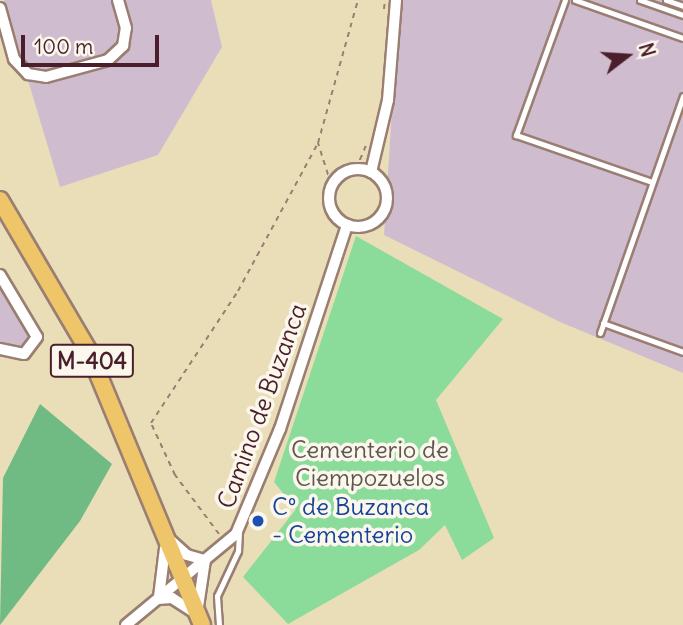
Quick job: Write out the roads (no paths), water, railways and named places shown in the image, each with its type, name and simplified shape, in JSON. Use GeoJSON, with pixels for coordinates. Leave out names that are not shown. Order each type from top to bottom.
{"type":"FeatureCollection","features":[{"type":"Feature","properties":{"kind":"main road","name":"M-404"},"geometry":{"type":"LineString","coordinates":[[0,200],[64,300],[200,621]]}},
{"type":"Feature","properties":{"kind":"street"},"geometry":{"type":"LineString","coordinates":[[0,8],[14,59],[28,74],[46,77],[108,60],[123,46],[126,28],[118,0]]}},
{"type":"Feature","properties":{"kind":"street"},"geometry":{"type":"LineString","coordinates":[[363,170],[386,190],[383,212],[366,226],[347,225],[329,207],[331,184],[363,170],[373,153],[388,100],[396,0]]}},
{"type":"Feature","properties":{"kind":"street","name":"Camino de Buzanca"},"geometry":{"type":"LineString","coordinates":[[126,625],[226,543],[240,526],[280,429],[347,225]]}},
{"type":"Feature","properties":{"kind":"street"},"geometry":{"type":"LineString","coordinates":[[0,275],[37,337],[34,349],[24,354],[0,349]]}},
{"type":"Feature","properties":{"kind":"street"},"geometry":{"type":"LineString","coordinates":[[163,533],[187,555],[205,560],[200,621]]}},
{"type":"Feature","properties":{"kind":"street"},"geometry":{"type":"LineString","coordinates":[[163,533],[167,560],[158,599],[184,603],[200,621]]}},
{"type":"Feature","properties":{"kind":"lane"},"geometry":{"type":"LineString","coordinates":[[565,0],[516,135],[652,182]]}},
{"type":"Feature","properties":{"kind":"lane"},"geometry":{"type":"LineString","coordinates":[[575,0],[683,38]]}},
{"type":"Feature","properties":{"kind":"lane"},"geometry":{"type":"LineString","coordinates":[[640,0],[683,15]]}},
{"type":"Feature","properties":{"kind":"lane"},"geometry":{"type":"LineString","coordinates":[[666,0],[683,6]]}},
{"type":"Feature","properties":{"kind":"lane"},"geometry":{"type":"LineString","coordinates":[[600,333],[683,96]]}},
{"type":"Feature","properties":{"kind":"lane"},"geometry":{"type":"LineString","coordinates":[[603,323],[683,352]]}},
{"type":"Feature","properties":{"kind":"lane"},"geometry":{"type":"LineString","coordinates":[[219,625],[217,596],[238,551],[240,526]]}},
{"type":"Feature","properties":{"kind":"place","name":"Cº de Buzanca - Cementerio"},"geometry":{"type":"Point","coordinates":[258,521]}},
{"type":"Feature","properties":{"kind":"park label","name":"Cementerio de Ciempozuelos"},"geometry":{"type":"Point","coordinates":[370,464]}}]}
